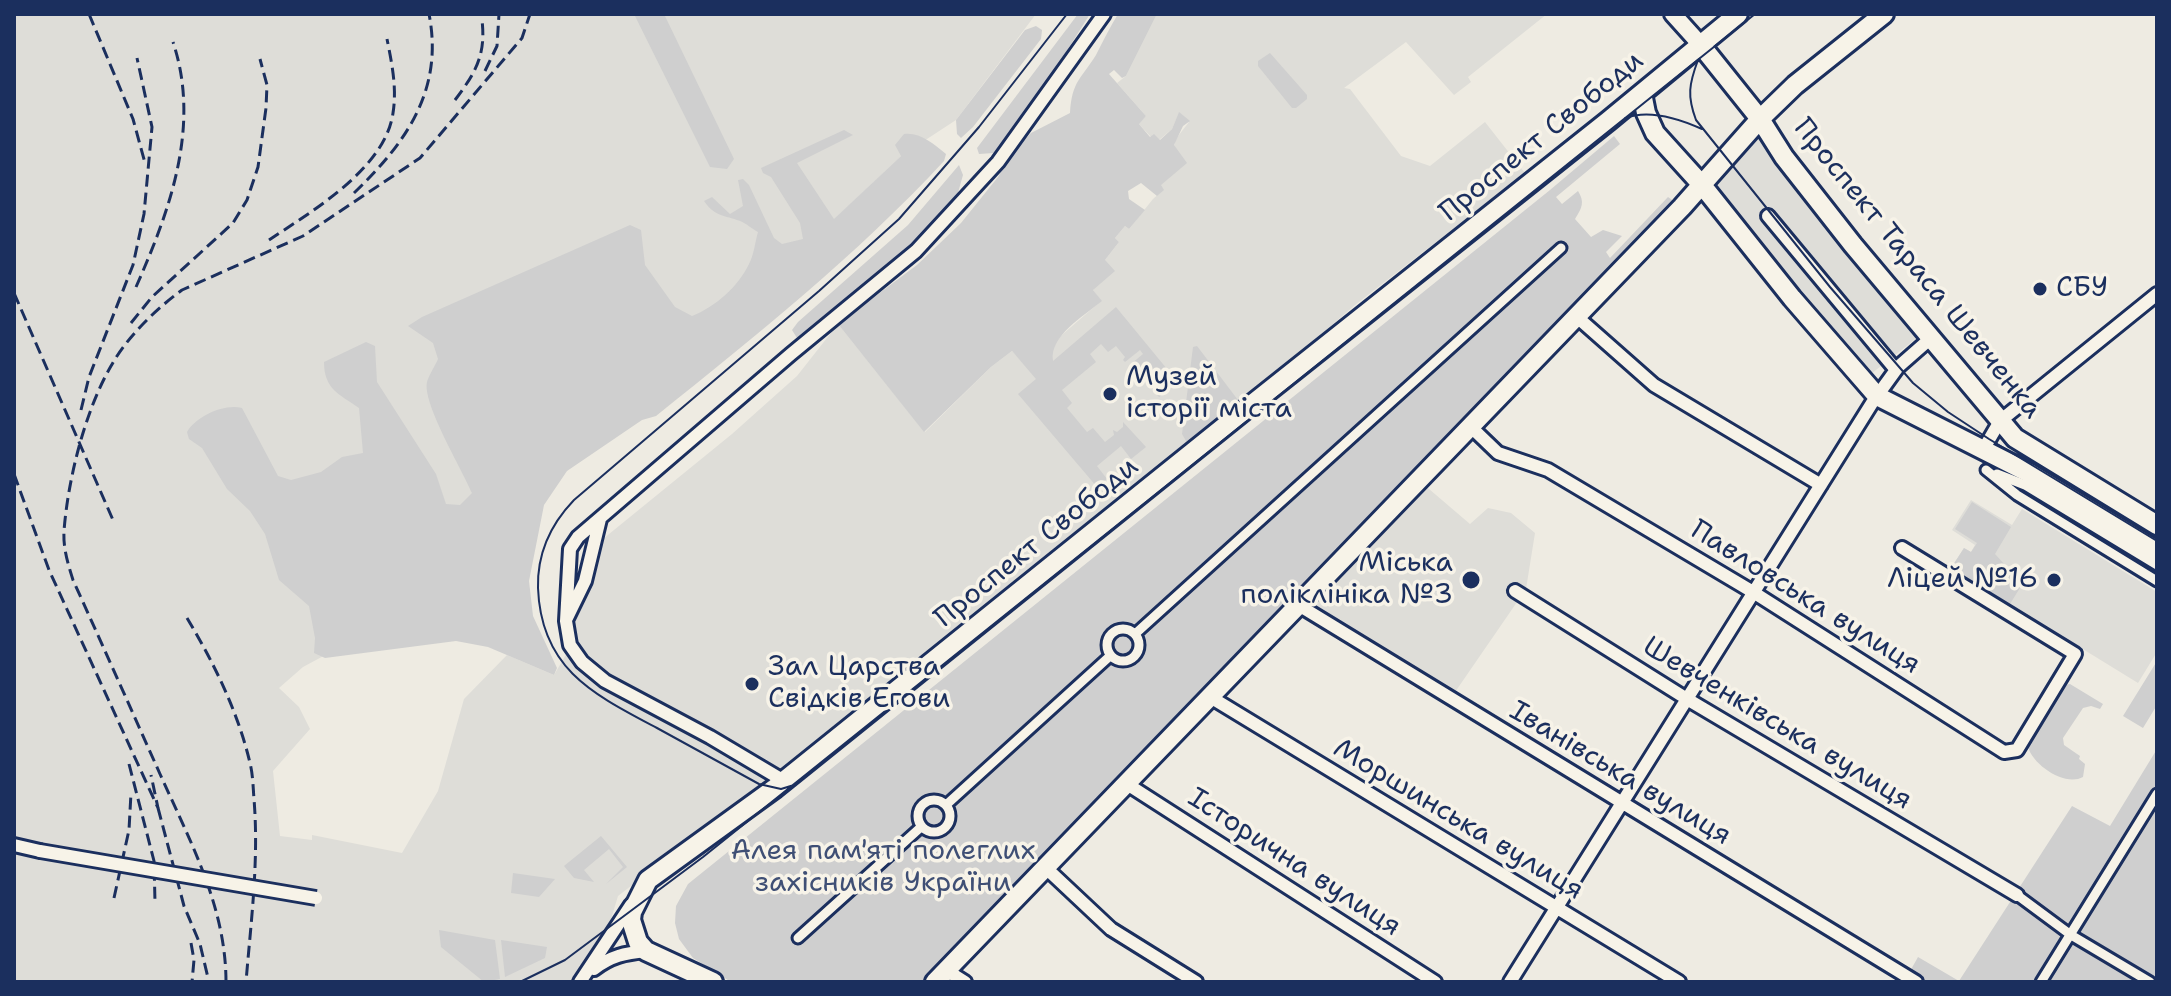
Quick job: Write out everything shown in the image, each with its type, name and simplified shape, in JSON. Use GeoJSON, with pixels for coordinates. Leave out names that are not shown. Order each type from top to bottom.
{"type":"FeatureCollection","features":[{"type":"Feature","properties":{"kind":"main road","name":"Проспект Свободи"},"geometry":{"type":"LineString","coordinates":[[648,880],[784,781],[1738,14]]}},
{"type":"Feature","properties":{"kind":"main road"},"geometry":{"type":"LineString","coordinates":[[940,976],[1577,317],[1760,119],[1795,85],[1884,14]]}},
{"type":"Feature","properties":{"kind":"main road","name":"Проспект Тараса Шевченка"},"geometry":{"type":"LineString","coordinates":[[1700,44],[1760,119],[1784,157],[2015,438],[2157,525]]}},
{"type":"Feature","properties":{"kind":"main road","name":"Проспект Тараса Шевченка"},"geometry":{"type":"LineString","coordinates":[[1642,93],[1655,133],[1877,396],[2029,473],[2157,551]]}},
{"type":"Feature","properties":{"kind":"main road"},"geometry":{"type":"LineString","coordinates":[[648,880],[632,912],[631,920],[638,942],[646,951],[713,982]]}},
{"type":"Feature","properties":{"kind":"street"},"geometry":{"type":"LineString","coordinates":[[784,781],[605,681],[582,662],[570,645],[566,621],[570,549],[578,537],[916,251],[998,162],[1104,14]]}},
{"type":"Feature","properties":{"kind":"street"},"geometry":{"type":"LineString","coordinates":[[1673,14],[1700,44]]}},
{"type":"Feature","properties":{"kind":"street"},"geometry":{"type":"LineString","coordinates":[[1768,216],[1896,370]]}},
{"type":"Feature","properties":{"kind":"street"},"geometry":{"type":"LineString","coordinates":[[1135,634],[1561,248]]}},
{"type":"Feature","properties":{"kind":"street"},"geometry":{"type":"LineString","coordinates":[[1983,450],[2000,421],[2157,294]]}},
{"type":"Feature","properties":{"kind":"street"},"geometry":{"type":"LineString","coordinates":[[1577,317],[1654,385],[1821,485]]}},
{"type":"Feature","properties":{"kind":"street"},"geometry":{"type":"LineString","coordinates":[[1510,982],[1877,396],[1896,370],[1931,338]]}},
{"type":"Feature","properties":{"kind":"street","name":"Павловська вулиця"},"geometry":{"type":"LineString","coordinates":[[1471,427],[1498,453],[1548,470],[1753,592],[2004,752],[2017,750],[2075,654],[1902,548]]}},
{"type":"Feature","properties":{"kind":"street"},"geometry":{"type":"LineString","coordinates":[[2157,565],[2025,485],[1986,470],[2017,495],[2157,581]]}},
{"type":"Feature","properties":{"kind":"street"},"geometry":{"type":"LineString","coordinates":[[566,621],[585,581],[600,519]]}},
{"type":"Feature","properties":{"kind":"street","name":"Шевченківська вулиця"},"geometry":{"type":"LineString","coordinates":[[1515,591],[1687,699],[2017,895]]}},
{"type":"Feature","properties":{"kind":"street","name":"Іванівська вулиця"},"geometry":{"type":"LineString","coordinates":[[1300,606],[1916,982]]}},
{"type":"Feature","properties":{"kind":"street"},"geometry":{"type":"LineString","coordinates":[[1124,629],[1135,634],[1139,646],[1134,658],[1122,662],[1110,656],[1106,644],[1112,633],[1124,629]]}},
{"type":"Feature","properties":{"kind":"street"},"geometry":{"type":"LineString","coordinates":[[946,805],[1110,656]]}},
{"type":"Feature","properties":{"kind":"street","name":"Моршинська вулиця"},"geometry":{"type":"LineString","coordinates":[[1212,698],[1679,982]]}},
{"type":"Feature","properties":{"kind":"street","name":"Історична вулиця"},"geometry":{"type":"LineString","coordinates":[[1127,784],[1435,982]]}},
{"type":"Feature","properties":{"kind":"street"},"geometry":{"type":"LineString","coordinates":[[2041,982],[2157,794]]}},
{"type":"Feature","properties":{"kind":"street"},"geometry":{"type":"LineString","coordinates":[[935,800],[946,805],[950,818],[945,829],[933,833],[921,827],[917,815],[923,804],[935,800]]}},
{"type":"Feature","properties":{"kind":"street"},"geometry":{"type":"LineString","coordinates":[[798,938],[921,827]]}},
{"type":"Feature","properties":{"kind":"street"},"geometry":{"type":"LineString","coordinates":[[14,845],[316,898]]}},
{"type":"Feature","properties":{"kind":"street"},"geometry":{"type":"LineString","coordinates":[[1046,868],[1111,929],[1196,982]]}},
{"type":"Feature","properties":{"kind":"street","name":"Проспект Свободи"},"geometry":{"type":"LineString","coordinates":[[580,980],[648,880]]}},
{"type":"Feature","properties":{"kind":"street"},"geometry":{"type":"LineString","coordinates":[[2017,895],[2071,935],[2150,982]]}},
{"type":"Feature","properties":{"kind":"street"},"geometry":{"type":"LineString","coordinates":[[607,944],[646,951]]}},
{"type":"Feature","properties":{"kind":"street"},"geometry":{"type":"LineString","coordinates":[[580,980],[606,959],[621,953],[646,951]]}},
{"type":"Feature","properties":{"kind":"street"},"geometry":{"type":"LineString","coordinates":[[940,976],[965,982]]}},
{"type":"Feature","properties":{"kind":"shaded area"},"geometry":{"type":"Polygon","coordinates":[[[14,14],[1036,14],[956,120],[901,156],[834,220],[329,653],[303,667],[279,688],[299,707],[310,729],[273,771],[280,836],[312,840],[312,835],[402,853],[438,791],[464,699],[507,655],[554,675],[574,641],[570,620],[598,543],[732,434],[797,376],[838,324],[925,432],[991,367],[1012,351],[1026,366],[1101,301],[1093,290],[1105,260],[1119,242],[1115,238],[1125,226],[1129,229],[1163,190],[1160,186],[1177,151],[1175,140],[1189,122],[1179,113],[1172,129],[1159,140],[1151,137],[1138,123],[1146,116],[1117,83],[1126,76],[1157,14],[1547,14],[1468,77],[1471,82],[1454,95],[1406,42],[1344,88],[1350,89],[1401,156],[1430,166],[1485,122],[1525,173],[1355,305],[1241,404],[1025,575],[960,631],[618,896],[595,972],[572,982],[14,982],[14,14]]]}},
{"type":"Feature","properties":{"kind":"shaded area"},"geometry":{"type":"Polygon","coordinates":[[[1754,133],[1918,337],[1867,377],[1708,185],[1754,133]]]}},
{"type":"Feature","properties":{"kind":"shaded area"},"geometry":{"type":"Polygon","coordinates":[[[1422,483],[1470,524],[1488,508],[1511,513],[1535,533],[1526,589],[1453,695],[1305,605],[1422,483]]]}},
{"type":"Feature","properties":{"kind":"shaded area","name":"Ліцей №16"},"geometry":{"type":"Polygon","coordinates":[[[1971,500],[2012,525],[2022,509],[2157,592],[2157,652],[2138,683],[1951,568],[1964,548],[1971,552],[1975,545],[1952,530],[1971,500]]]}},
{"type":"Feature","properties":{"kind":"green space"},"geometry":{"type":"Polygon","coordinates":[[[634,14],[664,14],[734,159],[727,169],[710,167],[634,14]]]}},
{"type":"Feature","properties":{"kind":"green space"},"geometry":{"type":"Polygon","coordinates":[[[1078,14],[1090,14],[1054,71],[994,153],[979,154],[977,148],[1078,14]]]}},
{"type":"Feature","properties":{"kind":"green space"},"geometry":{"type":"Polygon","coordinates":[[[1118,14],[1157,14],[1126,76],[1122,78],[1114,70],[1109,74],[1146,116],[1139,124],[1150,137],[1154,134],[1160,140],[1172,129],[1179,112],[1190,121],[1183,126],[1174,145],[1187,163],[1161,185],[1164,190],[1157,196],[1141,183],[1128,191],[1129,199],[1145,210],[1129,229],[1125,226],[1115,238],[1119,242],[1105,260],[1115,271],[1093,290],[1102,301],[1069,327],[1053,352],[1053,361],[1116,307],[1167,369],[1164,394],[1159,397],[1131,364],[1143,354],[1140,350],[1125,362],[1125,357],[1116,346],[1108,352],[1101,344],[1090,354],[1096,362],[1062,390],[1072,403],[1067,408],[1087,432],[1093,428],[1105,442],[1114,435],[1113,430],[1117,432],[1123,427],[1123,422],[1146,447],[1131,459],[1121,446],[1097,466],[1107,479],[1097,487],[1018,394],[1036,379],[1012,351],[991,367],[924,432],[838,324],[917,265],[961,223],[998,177],[1011,154],[1031,133],[1070,113],[1075,87],[1118,14]]]}},
{"type":"Feature","properties":{"kind":"green space"},"geometry":{"type":"Polygon","coordinates":[[[1036,26],[1042,30],[1041,39],[973,127],[961,138],[957,134],[956,120],[1025,30],[1036,26]]]}},
{"type":"Feature","properties":{"kind":"green space"},"geometry":{"type":"Polygon","coordinates":[[[1270,53],[1307,95],[1307,99],[1296,108],[1292,108],[1258,66],[1258,61],[1270,53]]]}},
{"type":"Feature","properties":{"kind":"green space"},"geometry":{"type":"Polygon","coordinates":[[[844,130],[853,135],[797,163],[834,219],[901,156],[895,145],[904,134],[921,137],[946,154],[944,161],[876,230],[768,325],[656,416],[642,420],[567,471],[544,505],[529,581],[533,616],[557,668],[554,675],[488,647],[456,641],[325,658],[314,653],[315,638],[309,606],[279,580],[265,534],[250,511],[227,489],[202,448],[189,439],[187,432],[191,426],[220,409],[242,408],[278,476],[291,480],[321,472],[342,457],[363,453],[359,408],[330,385],[324,362],[366,342],[375,346],[377,382],[436,474],[446,504],[460,505],[472,493],[436,420],[427,392],[427,382],[438,359],[433,343],[408,326],[630,225],[641,230],[645,265],[675,307],[692,316],[701,312],[739,281],[751,260],[758,232],[742,222],[716,213],[704,201],[712,197],[730,214],[743,206],[738,180],[743,179],[749,185],[774,238],[782,244],[803,239],[800,223],[771,177],[761,168],[844,130]]]}},
{"type":"Feature","properties":{"kind":"green space","name":"Алея пам'яті полеглих захісників України"},"geometry":{"type":"Polygon","coordinates":[[[1614,136],[1620,144],[1556,197],[1562,204],[1578,191],[1582,205],[1575,219],[1591,237],[1603,230],[1622,236],[1606,252],[1610,258],[1668,197],[1675,202],[927,982],[731,982],[693,958],[679,939],[675,923],[676,906],[688,884],[1614,136]]]}},
{"type":"Feature","properties":{"kind":"green space"},"geometry":{"type":"Polygon","coordinates":[[[959,165],[963,175],[956,200],[880,275],[802,340],[797,338],[792,330],[798,322],[908,225],[959,165]]]}},
{"type":"Feature","properties":{"kind":"green space"},"geometry":{"type":"Polygon","coordinates":[[[1197,346],[1241,404],[1189,446],[1182,434],[1193,347],[1197,346]]]}},
{"type":"Feature","properties":{"kind":"green space"},"geometry":{"type":"Polygon","coordinates":[[[1972,502],[2011,527],[1995,554],[2005,565],[2026,578],[2010,604],[1951,568],[1964,548],[1971,552],[1977,543],[1955,529],[1972,502]]]}},
{"type":"Feature","properties":{"kind":"green space"},"geometry":{"type":"Polygon","coordinates":[[[2157,661],[2157,705],[2143,728],[2123,716],[2157,661]]]}},
{"type":"Feature","properties":{"kind":"green space"},"geometry":{"type":"Polygon","coordinates":[[[2070,684],[2103,704],[2100,709],[2091,706],[2083,708],[2063,738],[2064,745],[2080,756],[2079,759],[2085,764],[2083,777],[2076,779],[2059,777],[2043,767],[2028,747],[2064,685],[2070,684]]]}},
{"type":"Feature","properties":{"kind":"green space"},"geometry":{"type":"Polygon","coordinates":[[[2157,749],[2157,982],[1904,982],[1918,957],[1959,981],[2072,806],[2110,826],[2157,749]]]}},
{"type":"Feature","properties":{"kind":"green space"},"geometry":{"type":"Polygon","coordinates":[[[601,836],[627,867],[606,884],[623,867],[609,849],[584,870],[594,882],[574,878],[564,866],[601,836]]]}},
{"type":"Feature","properties":{"kind":"green space"},"geometry":{"type":"Polygon","coordinates":[[[513,873],[555,879],[539,897],[511,893],[513,873]]]}},
{"type":"Feature","properties":{"kind":"green space"},"geometry":{"type":"Polygon","coordinates":[[[439,930],[495,940],[500,979],[484,982],[441,947],[439,930]]]}},
{"type":"Feature","properties":{"kind":"green space"},"geometry":{"type":"Polygon","coordinates":[[[501,940],[547,947],[545,958],[505,977],[501,940]]]}},
{"type":"Feature","properties":{"kind":"tram line"},"geometry":{"type":"LineString","coordinates":[[794,785],[781,789],[759,784],[612,703],[575,676],[560,659],[541,616],[538,575],[543,551],[552,529],[574,500],[899,219],[979,127],[1067,14]]}},
{"type":"Feature","properties":{"kind":"tram line"},"geometry":{"type":"LineString","coordinates":[[520,982],[565,960],[703,857],[1755,14]]}},
{"type":"Feature","properties":{"kind":"tram line"},"geometry":{"type":"LineString","coordinates":[[1698,60],[1690,90],[1696,120],[1830,287],[1913,383],[1948,412],[1989,439],[2157,541]]}},
{"type":"Feature","properties":{"kind":"tram line"},"geometry":{"type":"LineString","coordinates":[[1625,118],[1654,115],[1702,129]]}},
{"type":"Feature","properties":{"kind":"railway"},"geometry":{"type":"LineString","coordinates":[[89,14],[133,119],[145,163]]}},
{"type":"Feature","properties":{"kind":"railway"},"geometry":{"type":"LineString","coordinates":[[354,193],[390,155],[417,113],[431,67],[429,14]]}},
{"type":"Feature","properties":{"kind":"railway"},"geometry":{"type":"LineString","coordinates":[[485,71],[497,46],[499,14]]}},
{"type":"Feature","properties":{"kind":"railway"},"geometry":{"type":"LineString","coordinates":[[226,982],[220,927],[204,875],[73,580],[68,562],[64,537],[66,511],[86,424],[111,366],[152,315],[182,290],[303,236],[420,158],[522,38],[530,14]]}},
{"type":"Feature","properties":{"kind":"railway"},"geometry":{"type":"LineString","coordinates":[[455,100],[478,63],[482,20]]}},
{"type":"Feature","properties":{"kind":"railway"},"geometry":{"type":"LineString","coordinates":[[269,240],[344,187],[376,152],[387,133],[394,104],[387,39]]}},
{"type":"Feature","properties":{"kind":"railway"},"geometry":{"type":"LineString","coordinates":[[136,287],[170,198],[183,136],[181,73],[173,42]]}},
{"type":"Feature","properties":{"kind":"railway"},"geometry":{"type":"LineString","coordinates":[[81,410],[89,377],[133,265],[144,214],[152,127],[137,58]]}},
{"type":"Feature","properties":{"kind":"railway"},"geometry":{"type":"LineString","coordinates":[[131,323],[152,297],[233,223],[247,200],[258,167],[266,108],[267,85],[260,59]]}},
{"type":"Feature","properties":{"kind":"railway"},"geometry":{"type":"LineString","coordinates":[[14,293],[113,520]]}},
{"type":"Feature","properties":{"kind":"railway"},"geometry":{"type":"LineString","coordinates":[[14,474],[49,570],[158,808],[151,775]]}},
{"type":"Feature","properties":{"kind":"railway"},"geometry":{"type":"LineString","coordinates":[[187,618],[216,670],[232,707],[252,772],[255,868],[246,982]]}},
{"type":"Feature","properties":{"kind":"railway"},"geometry":{"type":"LineString","coordinates":[[129,764],[154,861],[155,902]]}},
{"type":"Feature","properties":{"kind":"railway"},"geometry":{"type":"LineString","coordinates":[[114,898],[129,830],[131,793]]}},
{"type":"Feature","properties":{"kind":"railway"},"geometry":{"type":"LineString","coordinates":[[158,808],[184,906],[200,944],[209,982]]}},
{"type":"Feature","properties":{"kind":"railway"},"geometry":{"type":"LineString","coordinates":[[191,943],[194,960],[192,982]]}},
{"type":"Feature","properties":{"kind":"place","name":"СБУ"},"geometry":{"type":"Point","coordinates":[2040,289]}},
{"type":"Feature","properties":{"kind":"place","name":"Музей історії міста"},"geometry":{"type":"Point","coordinates":[1110,394]}},
{"type":"Feature","properties":{"kind":"place","name":"Міська поліклініка №3"},"geometry":{"type":"Point","coordinates":[1471,580]}},
{"type":"Feature","properties":{"kind":"place","name":"Ліцей №16"},"geometry":{"type":"Point","coordinates":[2054,580]}},
{"type":"Feature","properties":{"kind":"place","name":"Зал Царства Свiдкiв Егови"},"geometry":{"type":"Point","coordinates":[752,684]}}]}
